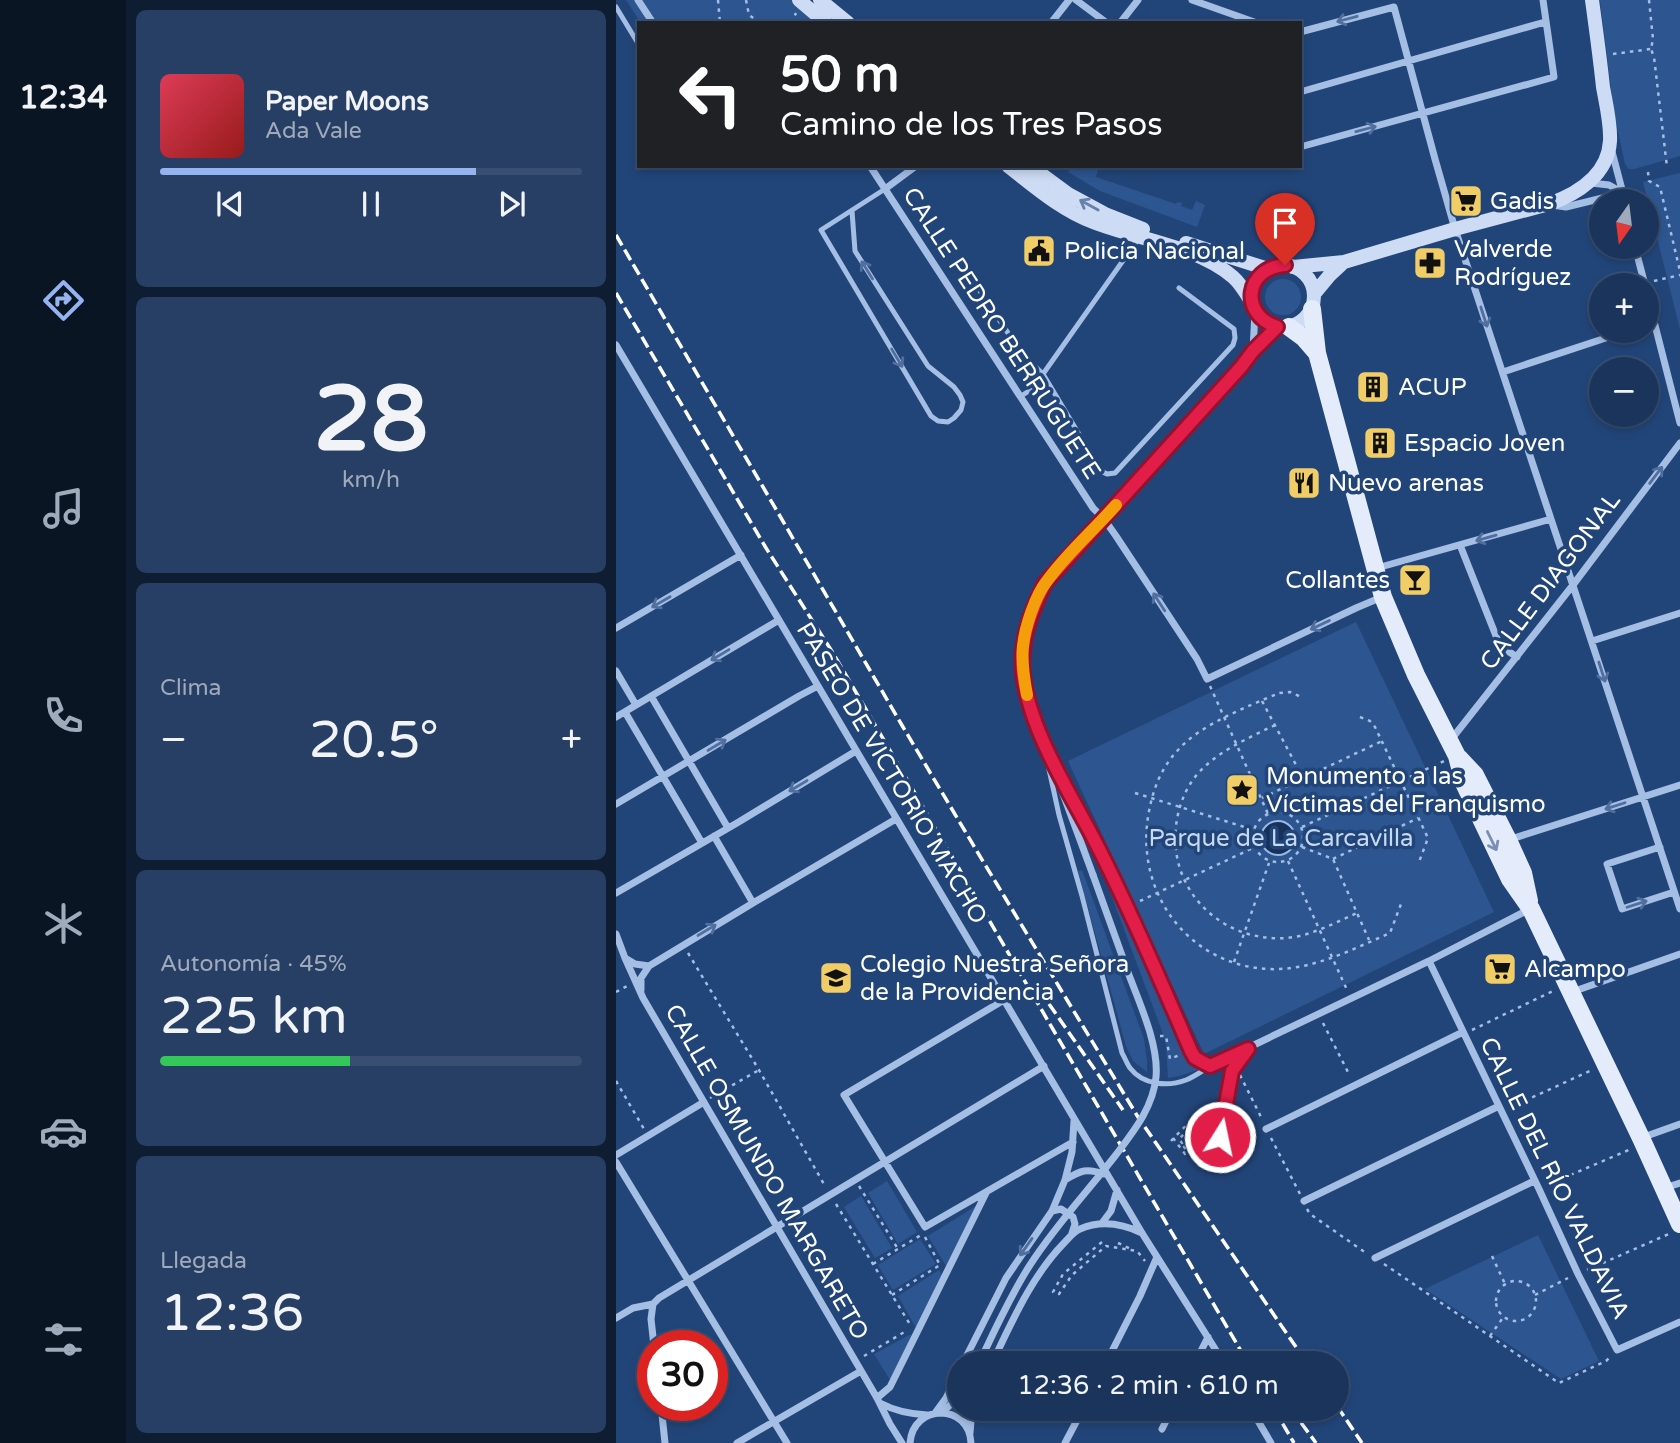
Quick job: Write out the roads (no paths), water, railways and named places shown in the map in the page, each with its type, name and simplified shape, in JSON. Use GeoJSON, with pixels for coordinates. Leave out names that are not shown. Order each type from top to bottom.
{"type":"FeatureCollection","features":[{"type":"Feature","properties":{"kind":"main road"},"geometry":{"type":"LineString","coordinates":[[799,0],[824,21]]}},
{"type":"Feature","properties":{"kind":"main road"},"geometry":{"type":"LineString","coordinates":[[809,0],[834,21]]}},
{"type":"Feature","properties":{"kind":"main road"},"geometry":{"type":"LineString","coordinates":[[820,0],[846,21]]}},
{"type":"Feature","properties":{"kind":"main road"},"geometry":{"type":"LineString","coordinates":[[1293,267],[1344,262],[1549,204],[1564,199],[1589,183],[1601,167],[1610,142],[1592,0]]}},
{"type":"Feature","properties":{"kind":"main road"},"geometry":{"type":"LineString","coordinates":[[1011,168],[1069,211],[1094,223],[1142,233],[1268,269]]}},
{"type":"Feature","properties":{"kind":"main road"},"geometry":{"type":"LineString","coordinates":[[1033,168],[1068,194],[1105,214],[1216,265],[1244,289],[1261,319],[1304,338],[1317,353]]}},
{"type":"Feature","properties":{"kind":"main road"},"geometry":{"type":"LineString","coordinates":[[1283,327],[1303,321],[1329,276],[1344,262]]}},
{"type":"Feature","properties":{"kind":"main road"},"geometry":{"type":"LineString","coordinates":[[1253,307],[1251,293],[1254,283],[1268,269],[1285,265],[1293,267],[1308,277],[1312,285],[1317,353],[1383,597],[1416,675],[1453,749],[1464,783],[1510,879],[1531,909],[1643,1141],[1672,1186],[1680,1226]]}},
{"type":"Feature","properties":{"kind":"main road"},"geometry":{"type":"LineString","coordinates":[[1453,749],[1475,775],[1508,840],[1523,873],[1531,909]]}},
{"type":"Feature","properties":{"kind":"street"},"geometry":{"type":"LineString","coordinates":[[638,0],[652,21]]}},
{"type":"Feature","properties":{"kind":"street"},"geometry":{"type":"LineString","coordinates":[[1053,21],[1069,0]]}},
{"type":"Feature","properties":{"kind":"street"},"geometry":{"type":"LineString","coordinates":[[1076,0],[1104,21]]}},
{"type":"Feature","properties":{"kind":"street"},"geometry":{"type":"LineString","coordinates":[[1123,21],[1139,0]]}},
{"type":"Feature","properties":{"kind":"street"},"geometry":{"type":"LineString","coordinates":[[1192,0],[1250,21]]}},
{"type":"Feature","properties":{"kind":"street"},"geometry":{"type":"LineString","coordinates":[[1302,146],[1554,77],[1543,0]]}},
{"type":"Feature","properties":{"kind":"street"},"geometry":{"type":"LineString","coordinates":[[1302,31],[1394,6],[1455,229],[1680,909]]}},
{"type":"Feature","properties":{"kind":"street"},"geometry":{"type":"LineString","coordinates":[[1302,91],[1545,22]]}},
{"type":"Feature","properties":{"kind":"street"},"geometry":{"type":"LineString","coordinates":[[1610,142],[1622,189]]}},
{"type":"Feature","properties":{"kind":"street","name":"CALLE PEDRO BERRUGUETE"},"geometry":{"type":"LineString","coordinates":[[871,168],[1207,679],[1383,597]]}},
{"type":"Feature","properties":{"kind":"street"},"geometry":{"type":"LineString","coordinates":[[885,189],[913,168]]}},
{"type":"Feature","properties":{"kind":"street"},"geometry":{"type":"LineString","coordinates":[[1589,183],[1613,189]]}},
{"type":"Feature","properties":{"kind":"street"},"geometry":{"type":"LineString","coordinates":[[1549,204],[1566,207],[1589,203]]}},
{"type":"Feature","properties":{"kind":"street"},"geometry":{"type":"LineString","coordinates":[[1253,307],[1253,351]]}},
{"type":"Feature","properties":{"kind":"street"},"geometry":{"type":"LineString","coordinates":[[985,1351],[1030,1264],[1052,1233],[1101,1175],[1144,1115],[1156,1076],[1155,1056],[1138,999],[1028,699],[1023,674],[1023,646],[1031,612],[1045,583],[1067,557],[1253,351],[1283,327]]}},
{"type":"Feature","properties":{"kind":"street"},"geometry":{"type":"LineString","coordinates":[[1503,372],[1591,343]]}},
{"type":"Feature","properties":{"kind":"street"},"geometry":{"type":"LineString","coordinates":[[1656,343],[1680,423]]}},
{"type":"Feature","properties":{"kind":"street","name":"PASEO DE VICTORIO MACHO"},"geometry":{"type":"LineString","coordinates":[[616,345],[1142,1234],[1217,1351]]}},
{"type":"Feature","properties":{"kind":"street","name":"CALLE DIAGONAL"},"geometry":{"type":"LineString","coordinates":[[1453,749],[1517,657],[1680,443]]}},
{"type":"Feature","properties":{"kind":"street"},"geometry":{"type":"LineString","coordinates":[[1375,569],[1551,519]]}},
{"type":"Feature","properties":{"kind":"street"},"geometry":{"type":"LineString","coordinates":[[1460,545],[1500,646],[1517,657]]}},
{"type":"Feature","properties":{"kind":"street"},"geometry":{"type":"LineString","coordinates":[[616,628],[741,555]]}},
{"type":"Feature","properties":{"kind":"street"},"geometry":{"type":"LineString","coordinates":[[1592,642],[1680,613]]}},
{"type":"Feature","properties":{"kind":"street"},"geometry":{"type":"LineString","coordinates":[[616,717],[779,620]]}},
{"type":"Feature","properties":{"kind":"street"},"geometry":{"type":"LineString","coordinates":[[616,671],[636,705]]}},
{"type":"Feature","properties":{"kind":"street"},"geometry":{"type":"LineString","coordinates":[[616,804],[818,686]]}},
{"type":"Feature","properties":{"kind":"street"},"geometry":{"type":"LineString","coordinates":[[651,696],[728,828]]}},
{"type":"Feature","properties":{"kind":"street"},"geometry":{"type":"LineString","coordinates":[[625,712],[702,843]]}},
{"type":"Feature","properties":{"kind":"street"},"geometry":{"type":"LineString","coordinates":[[616,893],[856,751]]}},
{"type":"Feature","properties":{"kind":"street"},"geometry":{"type":"LineString","coordinates":[[1508,840],[1680,785]]}},
{"type":"Feature","properties":{"kind":"street"},"geometry":{"type":"LineString","coordinates":[[643,998],[641,978],[649,966],[897,819]]}},
{"type":"Feature","properties":{"kind":"street"},"geometry":{"type":"LineString","coordinates":[[714,836],[752,903]]}},
{"type":"Feature","properties":{"kind":"street"},"geometry":{"type":"LineString","coordinates":[[1660,848],[1607,864],[1622,909],[1674,892]]}},
{"type":"Feature","properties":{"kind":"street"},"geometry":{"type":"LineString","coordinates":[[1210,1066],[1531,909]]}},
{"type":"Feature","properties":{"kind":"street","name":"CALLE OSMUNDO MARGARETO"},"geometry":{"type":"LineString","coordinates":[[616,934],[643,998],[902,1443]]}},
{"type":"Feature","properties":{"kind":"street"},"geometry":{"type":"LineString","coordinates":[[1569,989],[1680,954]]}},
{"type":"Feature","properties":{"kind":"street"},"geometry":{"type":"LineString","coordinates":[[625,958],[635,964],[649,966]]}},
{"type":"Feature","properties":{"kind":"street","name":"CALLE DEL RÍO VALDAVIA"},"geometry":{"type":"LineString","coordinates":[[1429,961],[1617,1350],[1680,1322]]}},
{"type":"Feature","properties":{"kind":"street"},"geometry":{"type":"LineString","coordinates":[[1004,1000],[844,1095],[925,1227],[1073,1142]]}},
{"type":"Feature","properties":{"kind":"street"},"geometry":{"type":"LineString","coordinates":[[1266,1129],[1464,1033]]}},
{"type":"Feature","properties":{"kind":"street"},"geometry":{"type":"LineString","coordinates":[[1200,1164],[1220,1137],[1232,1071],[1248,1049]]}},
{"type":"Feature","properties":{"kind":"street"},"geometry":{"type":"LineString","coordinates":[[616,1318],[633,1308],[653,1304],[1044,1066]]}},
{"type":"Feature","properties":{"kind":"street"},"geometry":{"type":"LineString","coordinates":[[616,1155],[704,1102]]}},
{"type":"Feature","properties":{"kind":"street"},"geometry":{"type":"LineString","coordinates":[[1304,1202],[1500,1109]]}},
{"type":"Feature","properties":{"kind":"street"},"geometry":{"type":"LineString","coordinates":[[969,1351],[1006,1278],[1052,1211],[1065,1180],[1073,1142],[1073,1117]]}},
{"type":"Feature","properties":{"kind":"street"},"geometry":{"type":"LineString","coordinates":[[1643,1141],[1680,1124]]}},
{"type":"Feature","properties":{"kind":"street"},"geometry":{"type":"LineString","coordinates":[[616,1162],[787,1443]]}},
{"type":"Feature","properties":{"kind":"street"},"geometry":{"type":"LineString","coordinates":[[1065,1180],[1078,1171],[1092,1170],[1108,1175]]}},
{"type":"Feature","properties":{"kind":"street"},"geometry":{"type":"LineString","coordinates":[[1375,1258],[1534,1181]]}},
{"type":"Feature","properties":{"kind":"street"},"geometry":{"type":"LineString","coordinates":[[1102,1223],[1111,1211],[1117,1190]]}},
{"type":"Feature","properties":{"kind":"street"},"geometry":{"type":"LineString","coordinates":[[971,1439],[964,1423],[958,1418],[935,1413],[910,1414],[893,1410],[879,1401],[890,1387],[987,1192]]}},
{"type":"Feature","properties":{"kind":"street"},"geometry":{"type":"LineString","coordinates":[[1052,1211],[1061,1209],[1073,1217],[1075,1224],[1072,1234]]}},
{"type":"Feature","properties":{"kind":"street"},"geometry":{"type":"LineString","coordinates":[[998,1351],[1044,1266],[1072,1234],[1079,1229],[1102,1223],[1128,1226],[1142,1234]]}},
{"type":"Feature","properties":{"kind":"street"},"geometry":{"type":"LineString","coordinates":[[1112,1351],[1157,1257]]}},
{"type":"Feature","properties":{"kind":"street"},"geometry":{"type":"LineString","coordinates":[[652,1330],[653,1304]]}},
{"type":"Feature","properties":{"kind":"street"},"geometry":{"type":"LineString","coordinates":[[1201,1351],[1208,1337]]}},
{"type":"Feature","properties":{"kind":"street"},"geometry":{"type":"LineString","coordinates":[[737,1443],[861,1371]]}},
{"type":"Feature","properties":{"kind":"street"},"geometry":{"type":"LineString","coordinates":[[935,1413],[947,1396]]}},
{"type":"Feature","properties":{"kind":"street"},"geometry":{"type":"LineString","coordinates":[[910,1443],[913,1429],[919,1421],[947,1404]]}},
{"type":"Feature","properties":{"kind":"street"},"geometry":{"type":"LineString","coordinates":[[663,1421],[665,1443]]}},
{"type":"Feature","properties":{"kind":"street"},"geometry":{"type":"LineString","coordinates":[[971,1439],[972,1421]]}},
{"type":"Feature","properties":{"kind":"street"},"geometry":{"type":"LineString","coordinates":[[1065,1443],[1077,1421]]}},
{"type":"Feature","properties":{"kind":"street"},"geometry":{"type":"LineString","coordinates":[[1163,1429],[1167,1421]]}},
{"type":"Feature","properties":{"kind":"street"},"geometry":{"type":"LineString","coordinates":[[1258,1421],[1271,1443]]}},
{"type":"Feature","properties":{"kind":"lane"},"geometry":{"type":"LineString","coordinates":[[616,7],[637,42]]}},
{"type":"Feature","properties":{"kind":"lane"},"geometry":{"type":"LineString","coordinates":[[852,211],[855,250],[928,366],[960,395],[963,402],[961,411],[948,422],[931,416],[821,230],[885,189]]}},
{"type":"Feature","properties":{"kind":"lane"},"geometry":{"type":"LineString","coordinates":[[1021,396],[1044,374],[1142,233]]}},
{"type":"Feature","properties":{"kind":"lane"},"geometry":{"type":"LineString","coordinates":[[965,270],[1022,354],[1044,374],[1101,471],[1107,474],[1115,472],[1233,345],[1234,329],[1179,288]]}},
{"type":"Feature","properties":{"kind":"lane"},"geometry":{"type":"LineString","coordinates":[[1043,742],[1101,853],[1191,1051],[1195,1058],[1210,1066],[1189,1080],[1172,1084],[1155,1083],[1140,1077],[1130,1068],[1122,1053],[1059,815],[1043,742]]}},
{"type":"Feature","properties":{"kind":"railway"},"geometry":{"type":"LineString","coordinates":[[616,235],[903,727],[1138,1117],[1299,1351]]}},
{"type":"Feature","properties":{"kind":"railway"},"geometry":{"type":"LineString","coordinates":[[616,293],[766,548],[833,653],[1241,1351]]}},
{"type":"Feature","properties":{"kind":"railway"},"geometry":{"type":"LineString","coordinates":[[1049,1004],[1123,1110]]}},
{"type":"Feature","properties":{"kind":"railway"},"geometry":{"type":"LineString","coordinates":[[1281,1421],[1294,1443]]}},
{"type":"Feature","properties":{"kind":"railway"},"geometry":{"type":"LineString","coordinates":[[1300,1421],[1316,1443]]}},
{"type":"Feature","properties":{"kind":"railway"},"geometry":{"type":"LineString","coordinates":[[1347,1421],[1362,1443]]}},
{"type":"Feature","properties":{"kind":"place","name":"Gadis"},"geometry":{"type":"Point","coordinates":[1466,201]}},
{"type":"Feature","properties":{"kind":"place","name":"Policía Nacional"},"geometry":{"type":"Point","coordinates":[1039,251]}},
{"type":"Feature","properties":{"kind":"place","name":"Valverde Rodríguez"},"geometry":{"type":"Point","coordinates":[1430,263]}},
{"type":"Feature","properties":{"kind":"place","name":"ACUP"},"geometry":{"type":"Point","coordinates":[1373,387]}},
{"type":"Feature","properties":{"kind":"place","name":"Espacio Joven"},"geometry":{"type":"Point","coordinates":[1380,443]}},
{"type":"Feature","properties":{"kind":"place","name":"Nuevo arenas"},"geometry":{"type":"Point","coordinates":[1304,483]}},
{"type":"Feature","properties":{"kind":"place","name":"Collantes"},"geometry":{"type":"Point","coordinates":[1415,580]}},
{"type":"Feature","properties":{"kind":"place","name":"Monumento a las Víctimas del Franquismo"},"geometry":{"type":"Point","coordinates":[1242,790]}},
{"type":"Feature","properties":{"kind":"place","name":"Alcampo"},"geometry":{"type":"Point","coordinates":[1500,969]}},
{"type":"Feature","properties":{"kind":"place","name":"Colegio Nuestra Señora de la Providencia"},"geometry":{"type":"Point","coordinates":[836,978]}},
{"type":"Feature","properties":{"kind":"park label","name":"Parque de La Carcavilla"},"geometry":{"type":"Point","coordinates":[1281,838]}}]}
